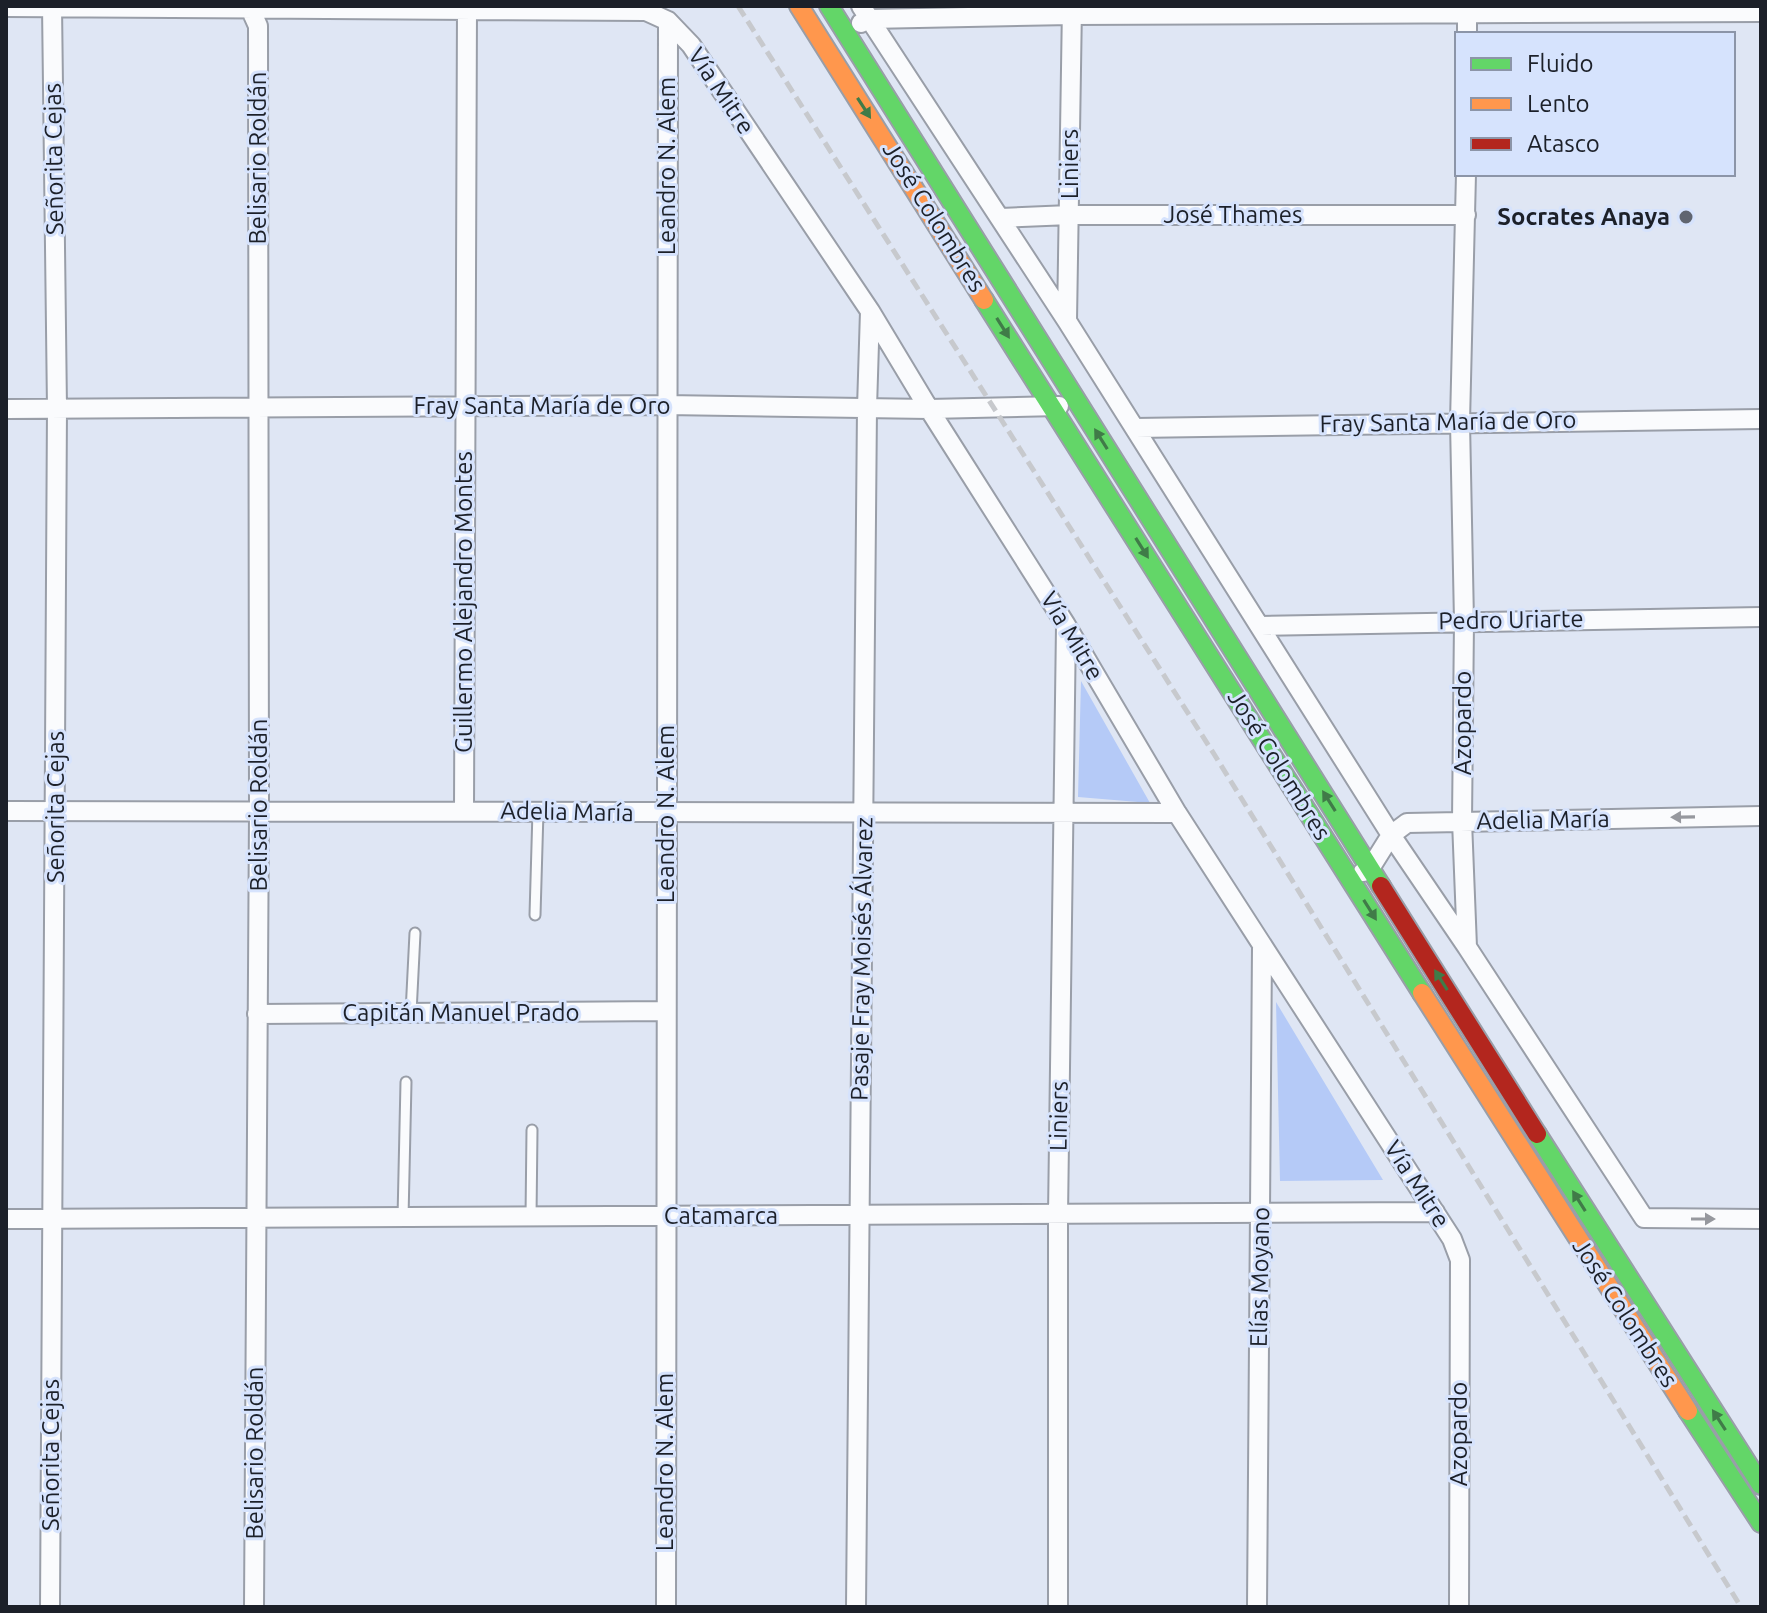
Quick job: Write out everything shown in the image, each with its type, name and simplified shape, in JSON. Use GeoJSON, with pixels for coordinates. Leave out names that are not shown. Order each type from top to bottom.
{"type":"FeatureCollection","features":[{"type":"Feature","properties":{"kind":"main road","name":"José Colombres"},"geometry":{"type":"LineString","coordinates":[[799,6],[1616,1301],[1761,1523]]}},
{"type":"Feature","properties":{"kind":"main road","name":"José Colombres"},"geometry":{"type":"LineString","coordinates":[[829,6],[1636,1292],[1761,1485]]}},
{"type":"Feature","properties":{"kind":"street","name":"Señorita Cejas"},"geometry":{"type":"LineString","coordinates":[[50,1607],[57,408],[52,6]]}},
{"type":"Feature","properties":{"kind":"street"},"geometry":{"type":"LineString","coordinates":[[6,7],[646,11],[668,21]]}},
{"type":"Feature","properties":{"kind":"street","name":"Belisario Roldán"},"geometry":{"type":"LineString","coordinates":[[249,8],[258,26],[259,813],[254,1607]]}},
{"type":"Feature","properties":{"kind":"street","name":"Guillermo Alejandro Montes"},"geometry":{"type":"LineString","coordinates":[[464,811],[467,9]]}},
{"type":"Feature","properties":{"kind":"street"},"geometry":{"type":"LineString","coordinates":[[822,42],[845,30],[865,12],[1371,10],[1467,13],[1526,9],[1761,12]]}},
{"type":"Feature","properties":{"kind":"street","name":"Liniers"},"geometry":{"type":"LineString","coordinates":[[1067,321],[1072,10]]}},
{"type":"Feature","properties":{"kind":"street"},"geometry":{"type":"LineString","coordinates":[[865,12],[1067,321],[1391,835],[1644,1218],[1761,1219]]}},
{"type":"Feature","properties":{"kind":"street"},"geometry":{"type":"LineString","coordinates":[[1467,13],[1467,32]]}},
{"type":"Feature","properties":{"kind":"street","name":"Vía Mitre"},"geometry":{"type":"LineString","coordinates":[[668,21],[691,45],[870,311],[1066,625],[1177,813],[1435,1212],[1452,1239],[1460,1260]]}},
{"type":"Feature","properties":{"kind":"street","name":"Leandro N. Alem"},"geometry":{"type":"LineString","coordinates":[[666,1607],[664,1216],[668,21]]}},
{"type":"Feature","properties":{"kind":"street","name":"Azopardo"},"geometry":{"type":"LineString","coordinates":[[1466,176],[1460,422],[1464,621],[1462,821],[1467,947]]}},
{"type":"Feature","properties":{"kind":"street","name":"José Thames"},"geometry":{"type":"LineString","coordinates":[[1001,218],[1070,215],[1466,215]]}},
{"type":"Feature","properties":{"kind":"street","name":"Pasaje Fray Moisés Álvarez"},"geometry":{"type":"LineString","coordinates":[[856,1607],[870,311]]}},
{"type":"Feature","properties":{"kind":"street","name":"Fray Santa María de Oro"},"geometry":{"type":"LineString","coordinates":[[6,409],[666,405],[929,409],[1053,407],[1077,401]]}},
{"type":"Feature","properties":{"kind":"street","name":"Fray Santa María de Oro"},"geometry":{"type":"LineString","coordinates":[[1135,428],[1761,419]]}},
{"type":"Feature","properties":{"kind":"street","name":"Pedro Uriarte"},"geometry":{"type":"LineString","coordinates":[[1261,626],[1761,617]]}},
{"type":"Feature","properties":{"kind":"street","name":"Liniers"},"geometry":{"type":"LineString","coordinates":[[1058,1607],[1058,1215],[1066,625]]}},
{"type":"Feature","properties":{"kind":"street","name":"Adelia María"},"geometry":{"type":"LineString","coordinates":[[6,811],[1177,813]]}},
{"type":"Feature","properties":{"kind":"street","name":"Adelia María"},"geometry":{"type":"LineString","coordinates":[[1391,835],[1407,823],[1761,816]]}},
{"type":"Feature","properties":{"kind":"street"},"geometry":{"type":"LineString","coordinates":[[1351,880],[1371,867],[1391,835]]}},
{"type":"Feature","properties":{"kind":"street","name":"Elías Moyano"},"geometry":{"type":"LineString","coordinates":[[1257,1607],[1262,948]]}},
{"type":"Feature","properties":{"kind":"street","name":"Capitán Manuel Prado"},"geometry":{"type":"LineString","coordinates":[[257,1014],[665,1011]]}},
{"type":"Feature","properties":{"kind":"street","name":"Catamarca"},"geometry":{"type":"LineString","coordinates":[[6,1219],[1435,1212]]}},
{"type":"Feature","properties":{"kind":"street","name":"Azopardo"},"geometry":{"type":"LineString","coordinates":[[1459,1607],[1460,1260]]}},
{"type":"Feature","properties":{"kind":"lane"},"geometry":{"type":"LineString","coordinates":[[535,915],[538,811]]}},
{"type":"Feature","properties":{"kind":"lane"},"geometry":{"type":"LineString","coordinates":[[411,1013],[415,933]]}},
{"type":"Feature","properties":{"kind":"lane"},"geometry":{"type":"LineString","coordinates":[[403,1218],[406,1082]]}},
{"type":"Feature","properties":{"kind":"lane"},"geometry":{"type":"LineString","coordinates":[[531,1217],[532,1130]]}},
{"type":"Feature","properties":{"kind":"shaded area"},"geometry":{"type":"Polygon","coordinates":[[[1081,681],[1150,803],[1078,797],[1081,681]]]}},
{"type":"Feature","properties":{"kind":"shaded area"},"geometry":{"type":"Polygon","coordinates":[[[1276,1002],[1383,1180],[1280,1181],[1276,1002]]]}},
{"type":"Feature","properties":{"kind":"railway"},"geometry":{"type":"LineString","coordinates":[[738,6],[1214,754],[1741,1607]]}},
{"type":"Feature","properties":{"kind":"traffic: fast"},"geometry":{"type":"LineString","coordinates":[[829,6],[1381,886]]}},
{"type":"Feature","properties":{"kind":"traffic: fast"},"geometry":{"type":"LineString","coordinates":[[984,300],[1422,993]]}},
{"type":"Feature","properties":{"kind":"traffic: fast"},"geometry":{"type":"LineString","coordinates":[[1537,1134],[1761,1485]]}},
{"type":"Feature","properties":{"kind":"traffic: fast"},"geometry":{"type":"LineString","coordinates":[[1688,1411],[1761,1523]]}},
{"type":"Feature","properties":{"kind":"traffic: slow"},"geometry":{"type":"LineString","coordinates":[[799,6],[984,300]]}},
{"type":"Feature","properties":{"kind":"traffic: slow"},"geometry":{"type":"LineString","coordinates":[[1422,993],[1688,1411]]}},
{"type":"Feature","properties":{"kind":"traffic: jam"},"geometry":{"type":"LineString","coordinates":[[1381,886],[1537,1134]]}},
{"type":"Feature","properties":{"kind":"place","name":"Socrates Anaya"},"geometry":{"type":"Point","coordinates":[1686,217]}}]}
